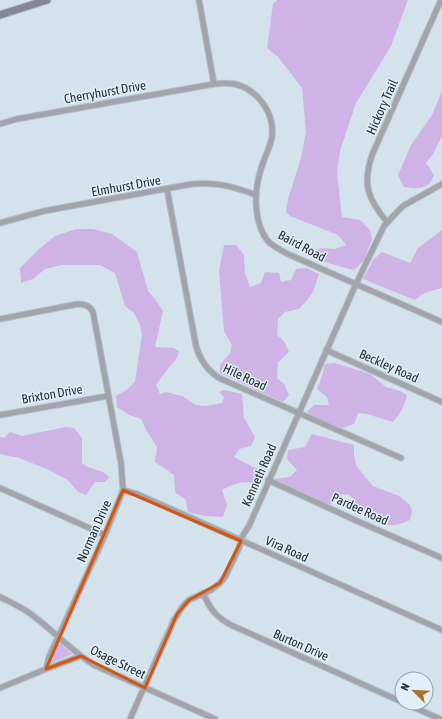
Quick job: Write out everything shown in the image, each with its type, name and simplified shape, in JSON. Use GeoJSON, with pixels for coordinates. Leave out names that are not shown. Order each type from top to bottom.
{"type":"FeatureCollection","features":[{"type":"Feature","properties":{"kind":"main road"},"geometry":{"type":"LineString","coordinates":[[0,15],[47,0]]}},
{"type":"Feature","properties":{"kind":"street"},"geometry":{"type":"LineString","coordinates":[[199,0],[214,84]]}},
{"type":"Feature","properties":{"kind":"street","name":"Hickory Trail"},"geometry":{"type":"LineString","coordinates":[[387,222],[373,203],[369,192],[367,180],[369,165],[372,155],[441,0]]}},
{"type":"Feature","properties":{"kind":"street","name":"Cherryhurst Drive"},"geometry":{"type":"LineString","coordinates":[[0,124],[24,118],[214,84]]}},
{"type":"Feature","properties":{"kind":"street","name":"Baird Road"},"geometry":{"type":"LineString","coordinates":[[214,84],[236,84],[246,88],[260,100],[267,110],[270,118],[272,130],[271,139],[257,182],[256,195],[256,204],[260,223],[267,240],[272,245],[290,255],[442,322]]}},
{"type":"Feature","properties":{"kind":"street","name":"Elmhurst Drive"},"geometry":{"type":"LineString","coordinates":[[0,223],[44,211],[192,184],[209,183],[232,186],[256,195]]}},
{"type":"Feature","properties":{"kind":"street","name":"Kenneth Road"},"geometry":{"type":"LineString","coordinates":[[130,719],[183,606],[189,600],[216,587],[224,577],[239,548],[241,540],[326,350],[356,284],[387,222],[403,206],[442,184]]}},
{"type":"Feature","properties":{"kind":"street","name":"Hile Road"},"geometry":{"type":"LineString","coordinates":[[167,189],[196,346],[200,357],[210,371],[219,378],[401,458]]}},
{"type":"Feature","properties":{"kind":"street","name":"Norman Drive"},"geometry":{"type":"LineString","coordinates":[[0,319],[82,304],[90,308],[93,312],[121,463],[123,490],[49,657],[46,669]]}},
{"type":"Feature","properties":{"kind":"street","name":"Beckley Road"},"geometry":{"type":"LineString","coordinates":[[326,350],[442,402]]}},
{"type":"Feature","properties":{"kind":"street","name":"Brixton Drive"},"geometry":{"type":"LineString","coordinates":[[0,415],[108,396]]}},
{"type":"Feature","properties":{"kind":"street","name":"Pardee Road"},"geometry":{"type":"LineString","coordinates":[[268,480],[442,558]]}},
{"type":"Feature","properties":{"kind":"street"},"geometry":{"type":"LineString","coordinates":[[0,488],[104,535]]}},
{"type":"Feature","properties":{"kind":"street","name":"Vira Road"},"geometry":{"type":"LineString","coordinates":[[123,490],[137,494],[442,630]]}},
{"type":"Feature","properties":{"kind":"street","name":"Burton Drive"},"geometry":{"type":"LineString","coordinates":[[203,594],[214,613],[227,623],[394,699]]}},
{"type":"Feature","properties":{"kind":"street","name":"Osage Street"},"geometry":{"type":"LineString","coordinates":[[0,597],[30,613],[81,656],[100,668],[215,719]]}},
{"type":"Feature","properties":{"kind":"street"},"geometry":{"type":"LineString","coordinates":[[0,688],[81,656]]}},
{"type":"Feature","properties":{"kind":"street","name":"Burton Drive"},"geometry":{"type":"LineString","coordinates":[[422,711],[440,719]]}},
{"type":"Feature","properties":{"kind":"highlighted area"},"geometry":{"type":"Polygon","coordinates":[[[123,490],[241,541],[220,583],[189,600],[177,614],[145,688],[81,656],[46,669],[123,490]]]}},
{"type":"Feature","properties":{"kind":"shaded area"},"geometry":{"type":"Polygon","coordinates":[[[277,0],[408,0],[391,46],[356,103],[340,151],[337,172],[342,217],[360,220],[370,230],[372,239],[364,260],[354,270],[323,261],[306,252],[322,248],[335,249],[346,245],[338,235],[290,216],[286,212],[288,199],[301,158],[306,132],[302,88],[278,57],[267,48],[273,4],[277,0]]]}},
{"type":"Feature","properties":{"kind":"shaded area"},"geometry":{"type":"Polygon","coordinates":[[[442,91],[442,136],[433,154],[426,163],[434,175],[432,180],[426,186],[419,188],[404,187],[398,175],[411,145],[432,115],[442,91]]]}},
{"type":"Feature","properties":{"kind":"shaded area"},"geometry":{"type":"Polygon","coordinates":[[[76,229],[93,229],[112,234],[137,252],[148,291],[163,311],[155,347],[174,348],[179,351],[177,358],[156,385],[160,394],[166,392],[182,396],[196,405],[205,406],[222,403],[224,397],[219,392],[224,390],[242,394],[244,418],[255,437],[251,446],[239,449],[234,457],[255,468],[266,469],[264,479],[260,486],[245,482],[232,485],[222,490],[227,505],[223,517],[205,516],[188,512],[186,500],[176,493],[174,475],[155,462],[157,447],[146,430],[142,420],[129,415],[117,407],[116,396],[128,389],[135,381],[142,335],[140,325],[134,313],[125,306],[115,273],[100,265],[61,265],[45,269],[33,279],[21,283],[20,268],[39,249],[55,236],[76,229]]]}},
{"type":"Feature","properties":{"kind":"shaded area"},"geometry":{"type":"Polygon","coordinates":[[[442,230],[442,288],[424,293],[415,300],[363,279],[373,260],[382,252],[410,263],[418,248],[442,230]]]}},
{"type":"Feature","properties":{"kind":"shaded area"},"geometry":{"type":"Polygon","coordinates":[[[224,245],[236,245],[244,255],[245,273],[250,287],[261,283],[265,272],[279,273],[281,282],[291,280],[296,269],[306,268],[319,274],[313,292],[299,309],[285,312],[278,319],[277,335],[284,341],[289,352],[278,362],[277,378],[284,384],[289,395],[283,402],[220,373],[220,365],[230,353],[232,345],[224,331],[219,271],[224,245]]]}},
{"type":"Feature","properties":{"kind":"shaded area"},"geometry":{"type":"Polygon","coordinates":[[[335,363],[370,374],[386,387],[400,391],[407,395],[402,410],[393,422],[367,414],[358,413],[354,424],[342,428],[317,418],[307,412],[314,405],[329,405],[327,397],[317,389],[325,364],[335,363]]]}},
{"type":"Feature","properties":{"kind":"shaded area"},"geometry":{"type":"Polygon","coordinates":[[[66,427],[74,428],[82,438],[82,463],[89,468],[102,472],[109,477],[105,482],[95,482],[86,495],[78,492],[68,480],[47,469],[19,458],[0,454],[0,437],[4,438],[10,432],[22,436],[66,427]]]}},
{"type":"Feature","properties":{"kind":"shaded area"},"geometry":{"type":"Polygon","coordinates":[[[312,434],[354,445],[356,465],[373,486],[399,496],[409,504],[412,510],[410,520],[394,525],[377,523],[362,515],[350,495],[342,494],[330,505],[274,479],[290,477],[297,470],[287,459],[288,450],[305,447],[312,434]]]}},
{"type":"Feature","properties":{"kind":"shaded area"},"geometry":{"type":"Polygon","coordinates":[[[58,644],[61,644],[72,654],[51,663],[51,662],[58,644]]]}}]}
